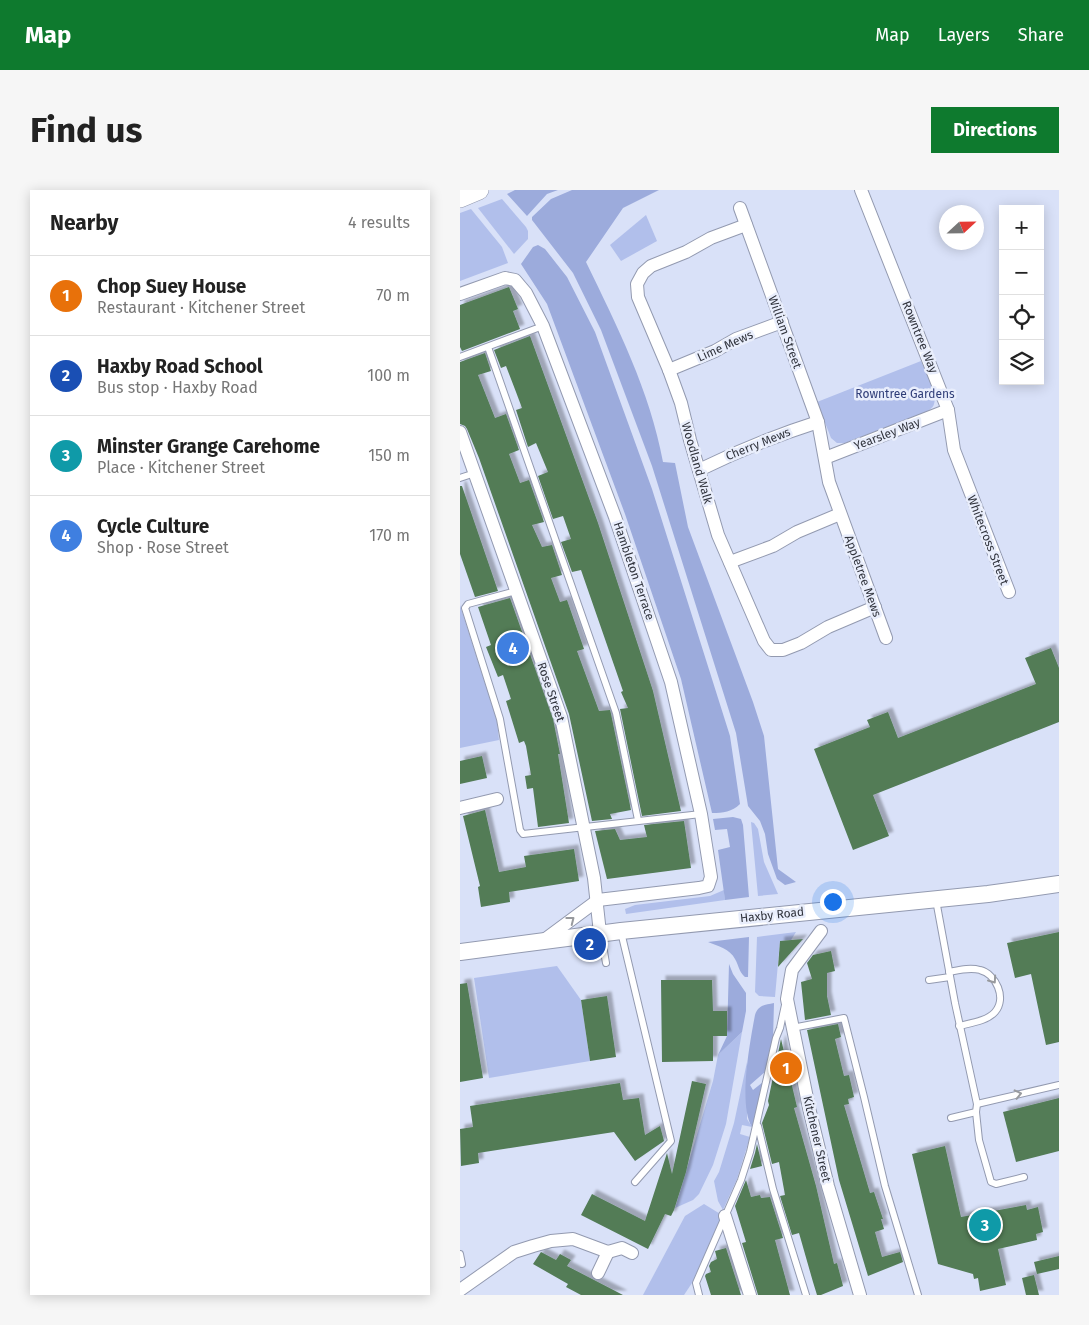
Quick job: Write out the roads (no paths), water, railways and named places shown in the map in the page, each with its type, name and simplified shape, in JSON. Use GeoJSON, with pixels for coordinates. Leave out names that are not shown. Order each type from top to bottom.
{"type":"FeatureCollection","features":[{"type":"Feature","properties":{"kind":"street","name":"Rowntree Way"},"geometry":{"type":"LineString","coordinates":[[861,190],[948,410],[954,450],[968,487]]}},
{"type":"Feature","properties":{"kind":"street","name":"William Street"},"geometry":{"type":"LineString","coordinates":[[740,208],[818,422],[826,458]]}},
{"type":"Feature","properties":{"kind":"street","name":"Woodland Walk"},"geometry":{"type":"LineString","coordinates":[[746,225],[711,238],[686,252],[651,266],[637,284],[638,298],[681,403],[718,535],[764,641],[771,650],[783,650],[801,643],[828,627],[874,607]]}},
{"type":"Feature","properties":{"kind":"street","name":"Hambleton Terrace"},"geometry":{"type":"LineString","coordinates":[[460,294],[505,278],[515,280],[526,294],[544,326],[615,517],[671,682],[701,814],[712,877],[708,886]]}},
{"type":"Feature","properties":{"kind":"street","name":"Lime Mews"},"geometry":{"type":"LineString","coordinates":[[669,370],[715,351],[736,339],[782,322]]}},
{"type":"Feature","properties":{"kind":"street","name":"Yearsley Way"},"geometry":{"type":"LineString","coordinates":[[826,458],[948,410]]}},
{"type":"Feature","properties":{"kind":"street","name":"Cherry Mews"},"geometry":{"type":"LineString","coordinates":[[699,470],[727,456],[818,422]]}},
{"type":"Feature","properties":{"kind":"street","name":"Rose Street"},"geometry":{"type":"LineString","coordinates":[[460,432],[561,717],[598,900],[600,933]]}},
{"type":"Feature","properties":{"kind":"street","name":"Appletree Mews"},"geometry":{"type":"LineString","coordinates":[[826,458],[829,482],[886,638]]}},
{"type":"Feature","properties":{"kind":"street","name":"Whitecross Street"},"geometry":{"type":"LineString","coordinates":[[968,487],[1009,592]]}},
{"type":"Feature","properties":{"kind":"street"},"geometry":{"type":"LineString","coordinates":[[730,562],[773,546],[797,532],[840,514]]}},
{"type":"Feature","properties":{"kind":"street"},"geometry":{"type":"LineString","coordinates":[[460,808],[497,799]]}},
{"type":"Feature","properties":{"kind":"street","name":"Haxby Road"},"geometry":{"type":"LineString","coordinates":[[460,952],[600,933],[988,894],[1059,884]]}},
{"type":"Feature","properties":{"kind":"street","name":"Haxby Road"},"geometry":{"type":"LineString","coordinates":[[544,940],[598,900],[708,886]]}},
{"type":"Feature","properties":{"kind":"street","name":"Kitchener Street"},"geometry":{"type":"LineString","coordinates":[[821,931],[792,970],[786,999],[828,1186],[860,1295]]}},
{"type":"Feature","properties":{"kind":"street"},"geometry":{"type":"LineString","coordinates":[[725,1216],[750,1295]]}},
{"type":"Feature","properties":{"kind":"street"},"geometry":{"type":"LineString","coordinates":[[460,1290],[514,1252],[551,1242],[573,1239],[608,1252],[622,1248],[632,1253]]}},
{"type":"Feature","properties":{"kind":"street"},"geometry":{"type":"LineString","coordinates":[[598,1273],[608,1252]]}},
{"type":"Feature","properties":{"kind":"lane"},"geometry":{"type":"LineString","coordinates":[[460,357],[544,326]]}},
{"type":"Feature","properties":{"kind":"lane"},"geometry":{"type":"LineString","coordinates":[[488,346],[616,713],[638,820]]}},
{"type":"Feature","properties":{"kind":"lane"},"geometry":{"type":"LineString","coordinates":[[460,478],[474,473]]}},
{"type":"Feature","properties":{"kind":"lane"},"geometry":{"type":"LineString","coordinates":[[516,591],[468,604],[465,608],[500,719],[520,830],[523,834],[701,814]]}},
{"type":"Feature","properties":{"kind":"lane"},"geometry":{"type":"LineString","coordinates":[[936,899],[959,1026],[977,1104],[976,1112],[980,1140],[991,1182],[996,1184],[1024,1177]]}},
{"type":"Feature","properties":{"kind":"lane"},"geometry":{"type":"LineString","coordinates":[[621,931],[671,1141],[635,1182]]}},
{"type":"Feature","properties":{"kind":"lane"},"geometry":{"type":"LineString","coordinates":[[600,933],[606,963]]}},
{"type":"Feature","properties":{"kind":"lane"},"geometry":{"type":"LineString","coordinates":[[929,980],[968,969],[978,969],[987,972],[997,985],[1000,1005],[990,1016],[959,1026]]}},
{"type":"Feature","properties":{"kind":"lane"},"geometry":{"type":"LineString","coordinates":[[699,1295],[696,1283],[750,1152],[786,999]]}},
{"type":"Feature","properties":{"kind":"lane"},"geometry":{"type":"LineString","coordinates":[[792,1028],[844,1018],[885,1186],[918,1295]]}},
{"type":"Feature","properties":{"kind":"lane"},"geometry":{"type":"LineString","coordinates":[[977,1104],[1059,1085]]}},
{"type":"Feature","properties":{"kind":"lane"},"geometry":{"type":"LineString","coordinates":[[950,1118],[976,1112]]}},
{"type":"Feature","properties":{"kind":"lane"},"geometry":{"type":"LineString","coordinates":[[757,1125],[773,1189],[806,1295]]}},
{"type":"Feature","properties":{"kind":"lane"},"geometry":{"type":"LineString","coordinates":[[460,1254],[462,1264]]}},
{"type":"Feature","properties":{"kind":"place","name":"Cycle Culture"},"geometry":{"type":"Point","coordinates":[513,648]}},
{"type":"Feature","properties":{"kind":"place","name":"Haxby Road School"},"geometry":{"type":"Point","coordinates":[590,944]}},
{"type":"Feature","properties":{"kind":"place","name":"Chop Suey House"},"geometry":{"type":"Point","coordinates":[786,1068]}},
{"type":"Feature","properties":{"kind":"place","name":"Minster Grange Carehome"},"geometry":{"type":"Point","coordinates":[985,1225]}},
{"type":"Feature","properties":{"kind":"park label","name":"Rowntree Gardens"},"geometry":{"type":"Point","coordinates":[905,394]}}]}
